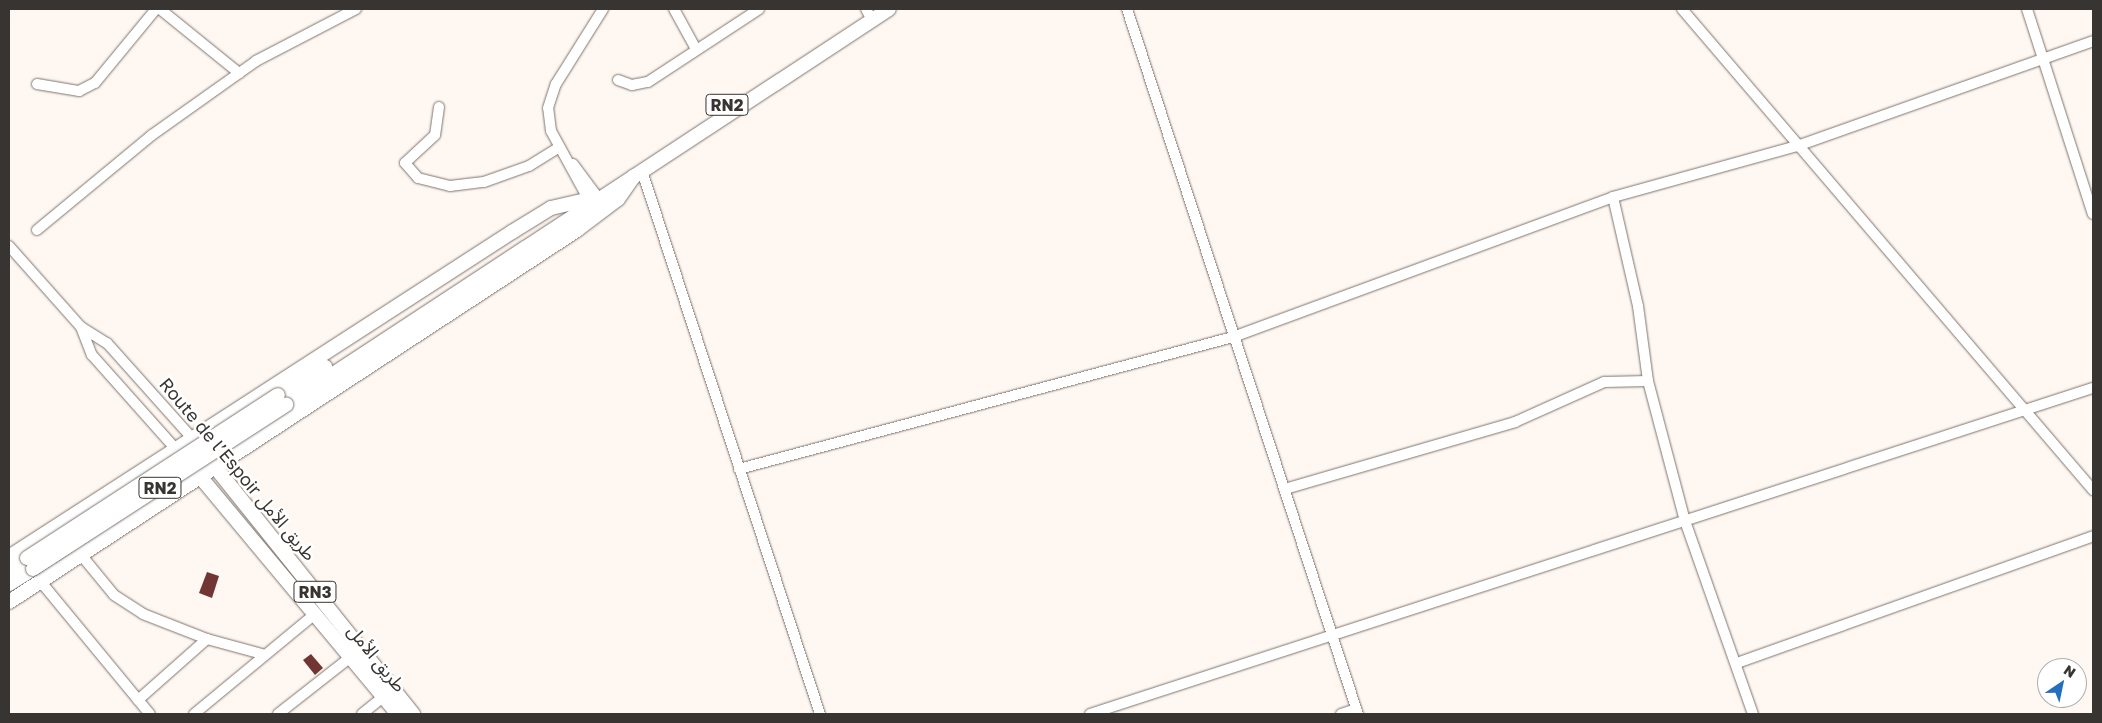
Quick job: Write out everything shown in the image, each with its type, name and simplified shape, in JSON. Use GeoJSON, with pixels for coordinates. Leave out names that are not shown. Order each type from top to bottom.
{"type":"FeatureCollection","features":[{"type":"Feature","properties":{"kind":"highway","name":"RN2"},"geometry":{"type":"LineString","coordinates":[[9,584],[30,564],[590,199],[870,13],[889,9]]}},
{"type":"Feature","properties":{"kind":"highway","name":"RN2"},"geometry":{"type":"LineString","coordinates":[[590,199],[638,173],[870,13]]}},
{"type":"Feature","properties":{"kind":"highway"},"geometry":{"type":"LineString","coordinates":[[9,602],[202,478],[577,230],[618,199],[638,173]]}},
{"type":"Feature","properties":{"kind":"highway"},"geometry":{"type":"LineString","coordinates":[[9,557],[174,447],[512,232],[552,208],[590,199]]}},
{"type":"Feature","properties":{"kind":"highway","name":"Route de l’Espoir طريق الأمل"},"geometry":{"type":"LineString","coordinates":[[191,437],[413,714]]}},
{"type":"Feature","properties":{"kind":"highway","name":"Route de l’Espoir طريق الأمل"},"geometry":{"type":"LineString","coordinates":[[174,447],[289,579]]}},
{"type":"Feature","properties":{"kind":"highway","name":"RN2"},"geometry":{"type":"LineString","coordinates":[[9,570],[30,564]]}},
{"type":"Feature","properties":{"kind":"highway","name":"طريق الأمل"},"geometry":{"type":"LineString","coordinates":[[289,579],[398,714]]}},
{"type":"Feature","properties":{"kind":"street"},"geometry":{"type":"LineString","coordinates":[[37,84],[79,91],[95,83],[156,9]]}},
{"type":"Feature","properties":{"kind":"street"},"geometry":{"type":"LineString","coordinates":[[160,9],[239,73]]}},
{"type":"Feature","properties":{"kind":"street"},"geometry":{"type":"LineString","coordinates":[[37,230],[152,135],[239,73],[356,9]]}},
{"type":"Feature","properties":{"kind":"street"},"geometry":{"type":"LineString","coordinates":[[590,199],[561,149],[548,122],[550,94],[603,9]]}},
{"type":"Feature","properties":{"kind":"street"},"geometry":{"type":"LineString","coordinates":[[674,9],[696,48]]}},
{"type":"Feature","properties":{"kind":"street"},"geometry":{"type":"LineString","coordinates":[[618,80],[632,85],[648,82],[696,48],[759,9]]}},
{"type":"Feature","properties":{"kind":"street"},"geometry":{"type":"LineString","coordinates":[[1128,9],[1233,337],[1285,489],[1357,712],[1341,714]]}},
{"type":"Feature","properties":{"kind":"street"},"geometry":{"type":"LineString","coordinates":[[1682,9],[1797,146],[2093,490]]}},
{"type":"Feature","properties":{"kind":"street"},"geometry":{"type":"LineString","coordinates":[[2026,9],[2093,214]]}},
{"type":"Feature","properties":{"kind":"street"},"geometry":{"type":"LineString","coordinates":[[739,469],[1233,337],[1613,197],[1797,146],[2042,57],[2093,41]]}},
{"type":"Feature","properties":{"kind":"street"},"geometry":{"type":"LineString","coordinates":[[439,107],[435,135],[405,163],[418,178],[450,186],[484,182],[529,166],[561,149]]}},
{"type":"Feature","properties":{"kind":"street"},"geometry":{"type":"LineString","coordinates":[[638,173],[820,714]]}},
{"type":"Feature","properties":{"kind":"street"},"geometry":{"type":"LineString","coordinates":[[1613,197],[1638,306],[1648,381],[1685,521],[1737,663],[1753,714]]}},
{"type":"Feature","properties":{"kind":"street","name":"Route de l’Espoir طريق الأمل"},"geometry":{"type":"LineString","coordinates":[[9,246],[81,326],[107,343],[191,437]]}},
{"type":"Feature","properties":{"kind":"street","name":"Route de l’Espoir طريق الأمل"},"geometry":{"type":"LineString","coordinates":[[81,326],[92,355],[174,447]]}},
{"type":"Feature","properties":{"kind":"street"},"geometry":{"type":"LineString","coordinates":[[1285,489],[1515,422],[1604,382],[1648,381]]}},
{"type":"Feature","properties":{"kind":"street"},"geometry":{"type":"LineString","coordinates":[[1090,714],[1331,634],[2026,412],[2093,388]]}},
{"type":"Feature","properties":{"kind":"street"},"geometry":{"type":"LineString","coordinates":[[1737,663],[2093,536]]}},
{"type":"Feature","properties":{"kind":"street"},"geometry":{"type":"LineString","coordinates":[[82,556],[114,595],[129,605],[207,639],[262,654]]}},
{"type":"Feature","properties":{"kind":"street"},"geometry":{"type":"LineString","coordinates":[[42,582],[150,714]]}},
{"type":"Feature","properties":{"kind":"street"},"geometry":{"type":"LineString","coordinates":[[194,714],[262,654],[316,613]]}},
{"type":"Feature","properties":{"kind":"street"},"geometry":{"type":"LineString","coordinates":[[138,700],[207,639]]}},
{"type":"Feature","properties":{"kind":"street"},"geometry":{"type":"LineString","coordinates":[[278,714],[352,656]]}},
{"type":"Feature","properties":{"kind":"street"},"geometry":{"type":"LineString","coordinates":[[362,714],[384,696]]}},
{"type":"Feature","properties":{"kind":"building"},"geometry":{"type":"Polygon","coordinates":[[[207,572],[219,576],[212,598],[199,593],[207,572]]]}},
{"type":"Feature","properties":{"kind":"building"},"geometry":{"type":"Polygon","coordinates":[[[311,654],[323,668],[315,675],[303,660],[311,654]]]}}]}
